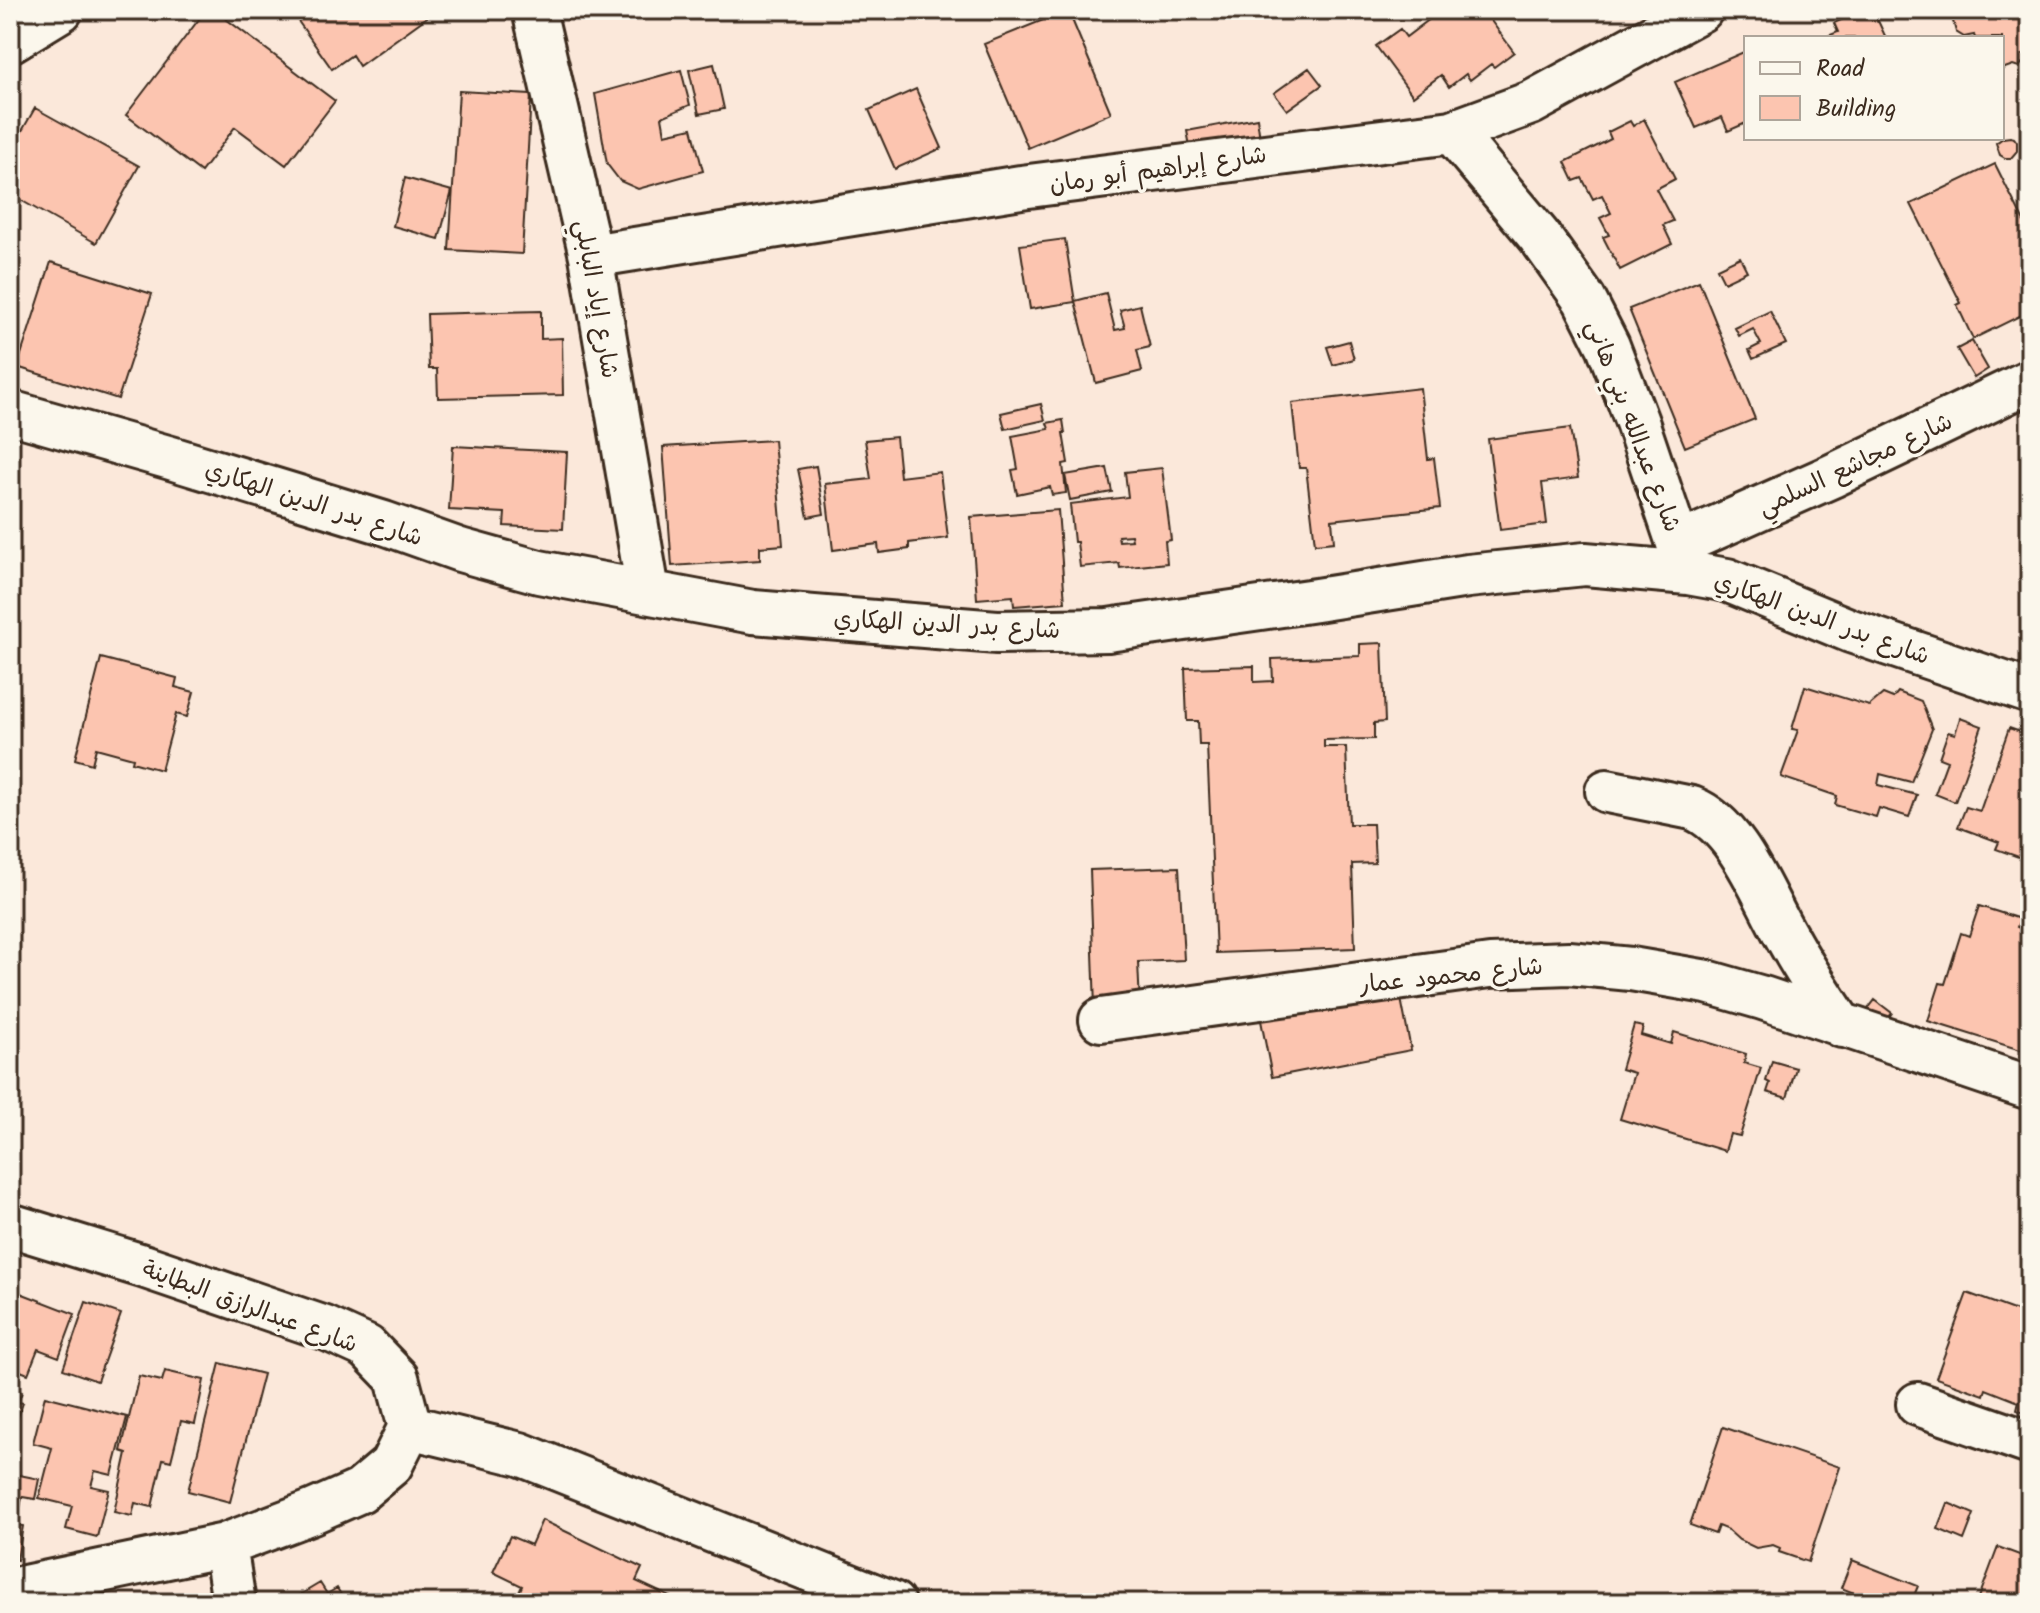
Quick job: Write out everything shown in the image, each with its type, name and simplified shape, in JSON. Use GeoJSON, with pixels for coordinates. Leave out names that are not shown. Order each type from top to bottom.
{"type":"FeatureCollection","features":[{"type":"Feature","properties":{"kind":"street"},"geometry":{"type":"LineString","coordinates":[[10,41],[61,10]]}},
{"type":"Feature","properties":{"kind":"street","name":"شارع إياد البابلي"},"geometry":{"type":"LineString","coordinates":[[534,10],[591,256],[648,591]]}},
{"type":"Feature","properties":{"kind":"street","name":"شارع إبراهيم أبو رمان"},"geometry":{"type":"LineString","coordinates":[[591,256],[1021,187],[1452,132],[1531,103],[1701,10]]}},
{"type":"Feature","properties":{"kind":"street","name":"شارع عبدالله بني هاني"},"geometry":{"type":"LineString","coordinates":[[1452,132],[1539,236],[1584,299],[1618,371],[1684,558]]}},
{"type":"Feature","properties":{"kind":"street","name":"شارع مجاشع السلمي"},"geometry":{"type":"LineString","coordinates":[[1684,558],[1832,476],[2030,381]]}},
{"type":"Feature","properties":{"kind":"street","name":"شارع بدر الدين الهكاري"},"geometry":{"type":"LineString","coordinates":[[10,412],[186,462],[384,523],[460,550],[539,572],[753,612],[1013,631],[1108,630],[1468,576],[1684,558],[1727,580],[1851,631],[2030,692]]}},
{"type":"Feature","properties":{"kind":"street"},"geometry":{"type":"LineString","coordinates":[[1607,791],[1692,808],[1703,812],[1722,827],[1736,845],[1805,969],[1842,1026]]}},
{"type":"Feature","properties":{"kind":"street","name":"شارع محمود عمار"},"geometry":{"type":"LineString","coordinates":[[1101,1020],[1490,966],[1569,963],[1631,969],[1707,982],[2030,1088]]}},
{"type":"Feature","properties":{"kind":"street","name":"شارع عبدالرازق البطاينة"},"geometry":{"type":"LineString","coordinates":[[10,1225],[325,1328],[367,1347],[397,1378],[410,1427]]}},
{"type":"Feature","properties":{"kind":"street"},"geometry":{"type":"LineString","coordinates":[[1918,1404],[2030,1443]]}},
{"type":"Feature","properties":{"kind":"street"},"geometry":{"type":"LineString","coordinates":[[10,1590],[225,1545],[360,1491],[391,1465],[410,1427],[520,1454],[893,1603]]}},
{"type":"Feature","properties":{"kind":"street"},"geometry":{"type":"LineString","coordinates":[[225,1545],[234,1603]]}},
{"type":"Feature","properties":{"kind":"building"},"geometry":{"type":"Polygon","coordinates":[[[206,10],[214,10],[335,101],[286,165],[235,127],[201,172],[126,115],[206,10]]]}},
{"type":"Feature","properties":{"kind":"building"},"geometry":{"type":"Polygon","coordinates":[[[296,10],[437,10],[359,66],[352,55],[332,69],[298,21],[302,18],[296,10]]]}},
{"type":"Feature","properties":{"kind":"building"},"geometry":{"type":"Polygon","coordinates":[[[1068,10],[1111,113],[1028,148],[984,44],[1068,10]]]}},
{"type":"Feature","properties":{"kind":"building"},"geometry":{"type":"Polygon","coordinates":[[[1438,10],[1483,10],[1514,52],[1470,80],[1466,74],[1449,87],[1441,75],[1413,96],[1376,46],[1400,29],[1406,37],[1438,10]]]}},
{"type":"Feature","properties":{"kind":"building"},"geometry":{"type":"Polygon","coordinates":[[[1864,10],[1873,10],[1885,36],[1828,36],[1838,32],[1834,23],[1864,10]]]}},
{"type":"Feature","properties":{"kind":"building"},"geometry":{"type":"Polygon","coordinates":[[[1950,10],[2030,10],[2030,52],[2023,55],[2019,67],[2013,65],[2004,68],[2004,36],[1962,36],[1956,32],[1950,10]]]}},
{"type":"Feature","properties":{"kind":"building"},"geometry":{"type":"Polygon","coordinates":[[[1744,52],[1744,124],[1728,131],[1722,117],[1696,128],[1675,82],[1744,52]]]}},
{"type":"Feature","properties":{"kind":"building"},"geometry":{"type":"Polygon","coordinates":[[[714,64],[724,109],[699,114],[689,70],[714,64]]]}},
{"type":"Feature","properties":{"kind":"building"},"geometry":{"type":"Polygon","coordinates":[[[1309,68],[1322,85],[1287,110],[1274,93],[1309,68]]]}},
{"type":"Feature","properties":{"kind":"building"},"geometry":{"type":"Polygon","coordinates":[[[681,70],[690,105],[662,117],[665,134],[692,128],[703,171],[638,189],[620,181],[607,164],[595,94],[681,70]]]}},
{"type":"Feature","properties":{"kind":"building"},"geometry":{"type":"Polygon","coordinates":[[[916,89],[942,148],[895,169],[869,110],[916,89]]]}},
{"type":"Feature","properties":{"kind":"building"},"geometry":{"type":"Polygon","coordinates":[[[459,91],[531,95],[522,254],[449,250],[459,91]]]}},
{"type":"Feature","properties":{"kind":"building"},"geometry":{"type":"Polygon","coordinates":[[[35,108],[139,166],[96,243],[10,194],[10,152],[35,108]]]}},
{"type":"Feature","properties":{"kind":"building"},"geometry":{"type":"Polygon","coordinates":[[[1257,118],[1260,139],[1191,151],[1187,131],[1257,118]]]}},
{"type":"Feature","properties":{"kind":"building"},"geometry":{"type":"Polygon","coordinates":[[[1644,119],[1675,179],[1656,189],[1673,221],[1663,225],[1672,244],[1620,270],[1603,237],[1609,235],[1600,218],[1611,213],[1602,195],[1593,199],[1582,178],[1574,181],[1565,162],[1611,139],[1608,132],[1630,121],[1633,126],[1644,119]]]}},
{"type":"Feature","properties":{"kind":"building"},"geometry":{"type":"Polygon","coordinates":[[[2004,138],[2014,138],[2017,142],[2017,151],[2011,158],[2000,155],[1996,143],[2004,138]]]}},
{"type":"Feature","properties":{"kind":"building"},"geometry":{"type":"Polygon","coordinates":[[[1995,164],[2024,222],[2030,219],[2030,311],[1973,339],[1957,305],[1961,303],[1911,204],[1995,164]]]}},
{"type":"Feature","properties":{"kind":"building"},"geometry":{"type":"Polygon","coordinates":[[[405,178],[452,191],[439,239],[393,226],[405,178]]]}},
{"type":"Feature","properties":{"kind":"building"},"geometry":{"type":"Polygon","coordinates":[[[1065,239],[1075,302],[1030,309],[1020,245],[1065,239]]]}},
{"type":"Feature","properties":{"kind":"building"},"geometry":{"type":"Polygon","coordinates":[[[1740,257],[1747,271],[1724,282],[1717,268],[1740,257]]]}},
{"type":"Feature","properties":{"kind":"building"},"geometry":{"type":"Polygon","coordinates":[[[51,262],[152,294],[118,399],[17,367],[51,262]]]}},
{"type":"Feature","properties":{"kind":"building"},"geometry":{"type":"Polygon","coordinates":[[[1699,281],[1755,419],[1685,447],[1629,309],[1699,281]]]}},
{"type":"Feature","properties":{"kind":"building"},"geometry":{"type":"Polygon","coordinates":[[[1106,293],[1115,330],[1125,328],[1120,310],[1140,305],[1150,347],[1137,350],[1142,371],[1096,383],[1075,301],[1106,293]]]}},
{"type":"Feature","properties":{"kind":"building"},"geometry":{"type":"Polygon","coordinates":[[[541,311],[541,339],[562,338],[563,395],[438,398],[437,369],[429,369],[427,314],[541,311]]]}},
{"type":"Feature","properties":{"kind":"building"},"geometry":{"type":"Polygon","coordinates":[[[1770,311],[1786,344],[1753,359],[1749,350],[1761,344],[1753,329],[1739,336],[1735,328],[1770,311]]]}},
{"type":"Feature","properties":{"kind":"building"},"geometry":{"type":"Polygon","coordinates":[[[1349,341],[1354,359],[1333,365],[1327,347],[1349,341]]]}},
{"type":"Feature","properties":{"kind":"building"},"geometry":{"type":"Polygon","coordinates":[[[1972,341],[1988,369],[1974,378],[1957,349],[1972,341]]]}},
{"type":"Feature","properties":{"kind":"building"},"geometry":{"type":"Polygon","coordinates":[[[1420,388],[1428,459],[1434,458],[1440,508],[1332,520],[1334,542],[1315,544],[1306,468],[1299,468],[1292,403],[1420,388]]]}},
{"type":"Feature","properties":{"kind":"building"},"geometry":{"type":"Polygon","coordinates":[[[1041,404],[1045,420],[1005,429],[1001,413],[1041,404]]]}},
{"type":"Feature","properties":{"kind":"building"},"geometry":{"type":"Polygon","coordinates":[[[1063,420],[1068,463],[1063,464],[1066,493],[1052,495],[1050,487],[1017,494],[1012,470],[1018,469],[1012,436],[1049,429],[1047,423],[1063,420]]]}},
{"type":"Feature","properties":{"kind":"building"},"geometry":{"type":"Polygon","coordinates":[[[1570,428],[1578,478],[1542,483],[1547,524],[1500,530],[1488,439],[1570,428]]]}},
{"type":"Feature","properties":{"kind":"building"},"geometry":{"type":"Polygon","coordinates":[[[896,437],[900,477],[940,472],[948,538],[909,543],[909,549],[879,553],[878,544],[833,550],[825,484],[871,479],[865,440],[896,437]]]}},
{"type":"Feature","properties":{"kind":"building"},"geometry":{"type":"Polygon","coordinates":[[[774,440],[783,545],[760,547],[760,560],[672,566],[663,447],[774,440]]]}},
{"type":"Feature","properties":{"kind":"building"},"geometry":{"type":"Polygon","coordinates":[[[453,446],[567,452],[563,529],[504,526],[505,513],[449,510],[453,446]]]}},
{"type":"Feature","properties":{"kind":"building"},"geometry":{"type":"Polygon","coordinates":[[[816,466],[824,514],[808,517],[798,469],[816,466]]]}},
{"type":"Feature","properties":{"kind":"building"},"geometry":{"type":"Polygon","coordinates":[[[1107,468],[1112,492],[1070,500],[1065,475],[1107,468]]]}},
{"type":"Feature","properties":{"kind":"building"},"geometry":{"type":"Polygon","coordinates":[[[1162,468],[1171,540],[1165,541],[1167,563],[1120,568],[1119,563],[1080,567],[1070,504],[1128,497],[1125,472],[1162,468]],[[1131,535],[1118,536],[1119,541],[1132,540],[1131,535]]]}},
{"type":"Feature","properties":{"kind":"building"},"geometry":{"type":"Polygon","coordinates":[[[1058,510],[1065,602],[1014,606],[1013,596],[977,599],[971,517],[1058,510]]]}},
{"type":"Feature","properties":{"kind":"building"},"geometry":{"type":"Polygon","coordinates":[[[1382,643],[1385,722],[1374,723],[1374,739],[1324,740],[1324,747],[1346,747],[1349,824],[1373,824],[1375,863],[1352,864],[1355,948],[1216,953],[1207,745],[1199,745],[1198,721],[1187,721],[1185,668],[1254,666],[1254,682],[1273,681],[1272,659],[1360,656],[1360,644],[1382,643]]]}},
{"type":"Feature","properties":{"kind":"building"},"geometry":{"type":"Polygon","coordinates":[[[101,658],[177,678],[175,687],[194,692],[187,717],[176,714],[161,770],[96,748],[92,764],[75,759],[101,658]]]}},
{"type":"Feature","properties":{"kind":"building"},"geometry":{"type":"Polygon","coordinates":[[[1805,686],[1869,706],[1883,694],[1893,698],[1898,692],[1921,701],[1932,729],[1911,782],[1880,774],[1878,785],[1917,795],[1909,817],[1879,808],[1876,817],[1835,805],[1837,796],[1781,777],[1798,730],[1792,729],[1805,686]]]}},
{"type":"Feature","properties":{"kind":"building"},"geometry":{"type":"Polygon","coordinates":[[[1960,718],[1982,726],[1955,802],[1935,794],[1947,761],[1939,758],[1948,732],[1955,734],[1960,718]]]}},
{"type":"Feature","properties":{"kind":"building"},"geometry":{"type":"Polygon","coordinates":[[[2009,728],[2026,734],[2023,744],[2030,746],[2030,861],[1996,849],[1999,842],[1958,827],[1966,807],[1980,811],[2009,728]]]}},
{"type":"Feature","properties":{"kind":"building"},"geometry":{"type":"Polygon","coordinates":[[[1179,867],[1184,960],[1138,962],[1140,1005],[1095,1007],[1090,870],[1179,867]]]}},
{"type":"Feature","properties":{"kind":"building"},"geometry":{"type":"Polygon","coordinates":[[[1979,906],[2020,919],[2017,927],[2030,932],[2030,1053],[1928,1021],[1940,983],[1945,984],[1961,933],[1969,936],[1979,906]]]}},
{"type":"Feature","properties":{"kind":"building"},"geometry":{"type":"Polygon","coordinates":[[[1398,983],[1411,1050],[1272,1077],[1259,1010],[1398,983]]]}},
{"type":"Feature","properties":{"kind":"building"},"geometry":{"type":"Polygon","coordinates":[[[1875,1000],[1892,1013],[1875,1035],[1858,1022],[1875,1000]]]}},
{"type":"Feature","properties":{"kind":"building"},"geometry":{"type":"Polygon","coordinates":[[[1634,1025],[1643,1027],[1641,1035],[1671,1044],[1674,1032],[1746,1054],[1744,1063],[1761,1068],[1740,1136],[1730,1134],[1725,1151],[1620,1119],[1634,1073],[1621,1069],[1634,1025]]]}},
{"type":"Feature","properties":{"kind":"building"},"geometry":{"type":"Polygon","coordinates":[[[1772,1061],[1796,1068],[1787,1098],[1767,1092],[1770,1083],[1766,1081],[1772,1061]]]}},
{"type":"Feature","properties":{"kind":"building"},"geometry":{"type":"Polygon","coordinates":[[[10,1289],[75,1314],[59,1357],[38,1349],[28,1374],[10,1367],[10,1289]]]}},
{"type":"Feature","properties":{"kind":"building"},"geometry":{"type":"Polygon","coordinates":[[[1967,1293],[2030,1316],[2030,1415],[2017,1410],[2019,1402],[1986,1389],[1984,1395],[1936,1378],[1967,1293]]]}},
{"type":"Feature","properties":{"kind":"building"},"geometry":{"type":"Polygon","coordinates":[[[86,1302],[121,1314],[97,1381],[63,1369],[86,1302]]]}},
{"type":"Feature","properties":{"kind":"building"},"geometry":{"type":"Polygon","coordinates":[[[220,1363],[263,1374],[230,1502],[188,1491],[220,1363]]]}},
{"type":"Feature","properties":{"kind":"building"},"geometry":{"type":"Polygon","coordinates":[[[165,1371],[204,1380],[195,1424],[181,1421],[171,1461],[163,1459],[152,1507],[135,1503],[132,1516],[114,1512],[127,1453],[121,1451],[139,1376],[162,1381],[165,1371]]]}},
{"type":"Feature","properties":{"kind":"building"},"geometry":{"type":"Polygon","coordinates":[[[10,1388],[22,1392],[18,1402],[23,1403],[15,1425],[10,1423],[10,1388]]]}},
{"type":"Feature","properties":{"kind":"building"},"geometry":{"type":"Polygon","coordinates":[[[45,1396],[127,1417],[112,1475],[95,1471],[91,1486],[109,1490],[97,1537],[66,1529],[72,1506],[39,1498],[52,1448],[33,1443],[45,1396]]]}},
{"type":"Feature","properties":{"kind":"building"},"geometry":{"type":"Polygon","coordinates":[[[1723,1427],[1840,1467],[1808,1562],[1779,1552],[1780,1548],[1773,1545],[1756,1548],[1718,1526],[1715,1534],[1690,1525],[1723,1427]]]}},
{"type":"Feature","properties":{"kind":"building"},"geometry":{"type":"Polygon","coordinates":[[[10,1473],[39,1479],[35,1499],[22,1497],[19,1513],[10,1511],[10,1473]]]}},
{"type":"Feature","properties":{"kind":"building"},"geometry":{"type":"Polygon","coordinates":[[[1948,1503],[1974,1514],[1964,1540],[1938,1529],[1948,1503]]]}},
{"type":"Feature","properties":{"kind":"building"},"geometry":{"type":"Polygon","coordinates":[[[542,1520],[642,1568],[636,1581],[677,1600],[676,1603],[514,1603],[522,1586],[493,1572],[510,1536],[531,1545],[542,1520]]]}},
{"type":"Feature","properties":{"kind":"building"},"geometry":{"type":"Polygon","coordinates":[[[10,1524],[23,1526],[17,1560],[10,1559],[10,1524]]]}},
{"type":"Feature","properties":{"kind":"building"},"geometry":{"type":"Polygon","coordinates":[[[1998,1547],[2022,1556],[2026,1547],[2030,1548],[2030,1603],[1977,1603],[1998,1547]]]}},
{"type":"Feature","properties":{"kind":"building"},"geometry":{"type":"Polygon","coordinates":[[[1852,1560],[1918,1586],[1911,1603],[1880,1603],[1841,1588],[1852,1560]]]}},
{"type":"Feature","properties":{"kind":"building"},"geometry":{"type":"Polygon","coordinates":[[[320,1583],[327,1594],[337,1588],[346,1603],[291,1603],[290,1601],[320,1583]]]}}]}
